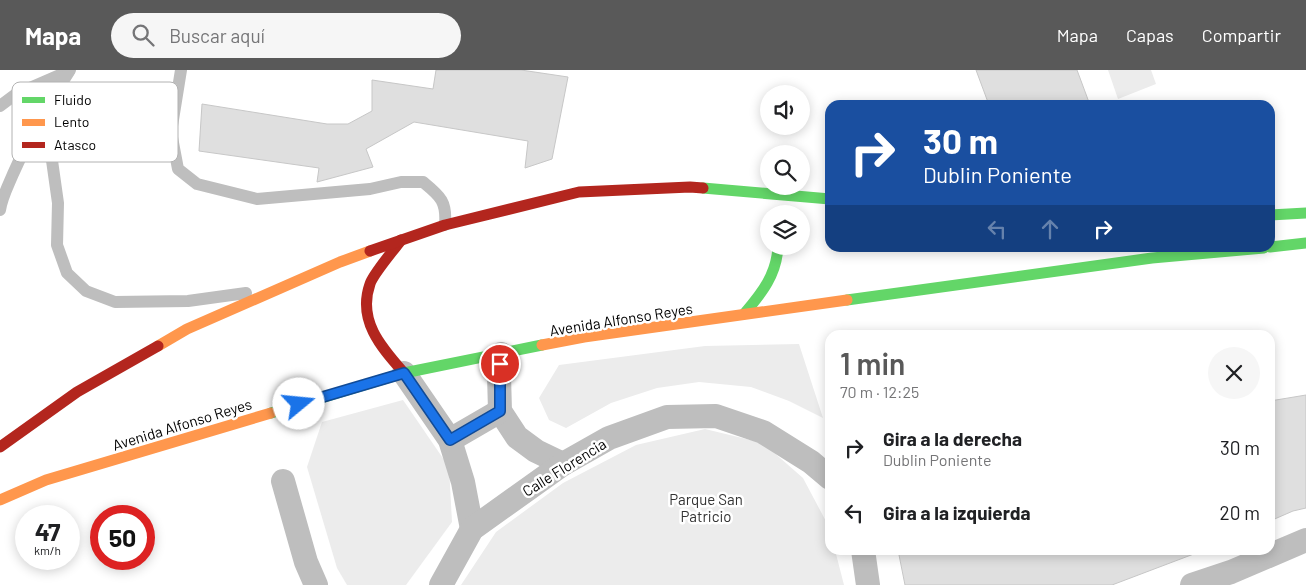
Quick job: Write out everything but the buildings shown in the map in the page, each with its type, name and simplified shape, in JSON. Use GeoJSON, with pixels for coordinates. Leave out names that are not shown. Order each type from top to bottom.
{"type":"FeatureCollection","features":[{"type":"Feature","properties":{"kind":"main road"},"geometry":{"type":"LineString","coordinates":[[0,447],[77,392],[187,329],[340,262],[400,240],[446,225],[578,192],[690,187],[760,193]]}},
{"type":"Feature","properties":{"kind":"main road"},"geometry":{"type":"LineString","coordinates":[[780,195],[825,199]]}},
{"type":"Feature","properties":{"kind":"main road"},"geometry":{"type":"LineString","coordinates":[[1275,215],[1306,212]]}},
{"type":"Feature","properties":{"kind":"main road"},"geometry":{"type":"LineString","coordinates":[[400,240],[370,283],[366,304],[370,324],[378,344],[404,373]]}},
{"type":"Feature","properties":{"kind":"main road"},"geometry":{"type":"LineString","coordinates":[[1275,247],[1306,244]]}},
{"type":"Feature","properties":{"kind":"main road","name":"Avenida Alfonso Reyes"},"geometry":{"type":"LineString","coordinates":[[0,500],[46,480],[404,373],[584,338],[744,314],[1143,260],[1224,252]]}},
{"type":"Feature","properties":{"kind":"main road"},"geometry":{"type":"LineString","coordinates":[[744,314],[768,285],[779,255]]}},
{"type":"Feature","properties":{"kind":"street"},"geometry":{"type":"LineString","coordinates":[[501,354],[499,375],[500,411],[517,436],[536,451],[563,464]]}},
{"type":"Feature","properties":{"kind":"street"},"geometry":{"type":"LineString","coordinates":[[404,373],[450,440],[463,482],[472,529]]}},
{"type":"Feature","properties":{"kind":"street"},"geometry":{"type":"LineString","coordinates":[[450,440],[500,411]]}},
{"type":"Feature","properties":{"kind":"street","name":"Calle Florencia"},"geometry":{"type":"LineString","coordinates":[[441,585],[472,529],[563,464],[609,438],[667,417],[716,416],[763,432],[812,462],[825,474]]}},
{"type":"Feature","properties":{"kind":"street"},"geometry":{"type":"LineString","coordinates":[[283,481],[306,562],[316,585]]}},
{"type":"Feature","properties":{"kind":"street"},"geometry":{"type":"LineString","coordinates":[[1275,553],[1306,540]]}},
{"type":"Feature","properties":{"kind":"street"},"geometry":{"type":"LineString","coordinates":[[864,555],[868,585]]}},
{"type":"Feature","properties":{"kind":"street"},"geometry":{"type":"LineString","coordinates":[[1192,585],[1231,572],[1271,555]]}},
{"type":"Feature","properties":{"kind":"lane"},"geometry":{"type":"LineString","coordinates":[[178,89],[181,70]]}},
{"type":"Feature","properties":{"kind":"lane"},"geometry":{"type":"LineString","coordinates":[[44,82],[70,71]]}},
{"type":"Feature","properties":{"kind":"lane"},"geometry":{"type":"LineString","coordinates":[[63,82],[70,71]]}},
{"type":"Feature","properties":{"kind":"lane"},"geometry":{"type":"LineString","coordinates":[[0,106],[12,97]]}},
{"type":"Feature","properties":{"kind":"lane"},"geometry":{"type":"LineString","coordinates":[[0,210],[2,200],[19,162]]}},
{"type":"Feature","properties":{"kind":"lane"},"geometry":{"type":"LineString","coordinates":[[52,162],[58,203],[57,245],[67,273],[86,291],[115,302],[188,301],[278,288]]}},
{"type":"Feature","properties":{"kind":"lane"},"geometry":{"type":"LineString","coordinates":[[177,162],[178,169],[197,184],[257,199],[370,189],[401,182],[423,182],[441,196],[447,212],[446,225]]}},
{"type":"Feature","properties":{"kind":"green space"},"geometry":{"type":"Polygon","coordinates":[[[1108,70],[1151,70],[1156,84],[1118,99],[1108,70]]]}},
{"type":"Feature","properties":{"kind":"green space"},"geometry":{"type":"Polygon","coordinates":[[[799,344],[823,418],[789,401],[751,387],[699,382],[657,388],[611,403],[566,428],[549,420],[539,398],[559,365],[705,346],[799,344]]]}},
{"type":"Feature","properties":{"kind":"green space"},"geometry":{"type":"Polygon","coordinates":[[[403,400],[449,467],[452,522],[406,585],[347,585],[337,568],[307,467],[322,422],[403,400]]]}},
{"type":"Feature","properties":{"kind":"green space","name":"Parque San Patricio"},"geometry":{"type":"Polygon","coordinates":[[[705,429],[763,443],[803,478],[825,519],[825,555],[836,555],[844,585],[461,585],[496,532],[563,483],[636,445],[705,429]]]}},
{"type":"Feature","properties":{"kind":"traffic: fast"},"geometry":{"type":"LineString","coordinates":[[703,188],[825,199]]}},
{"type":"Feature","properties":{"kind":"traffic: fast"},"geometry":{"type":"LineString","coordinates":[[1275,215],[1306,213]]}},
{"type":"Feature","properties":{"kind":"traffic: fast"},"geometry":{"type":"LineString","coordinates":[[1275,246],[1306,243]]}},
{"type":"Feature","properties":{"kind":"traffic: fast"},"geometry":{"type":"LineString","coordinates":[[847,300],[1152,258],[1219,252]]}},
{"type":"Feature","properties":{"kind":"traffic: fast"},"geometry":{"type":"LineString","coordinates":[[744,314],[767,283],[772,274],[777,255]]}},
{"type":"Feature","properties":{"kind":"traffic: fast"},"geometry":{"type":"LineString","coordinates":[[271,413],[404,373],[542,345]]}},
{"type":"Feature","properties":{"kind":"traffic: slow"},"geometry":{"type":"LineString","coordinates":[[158,346],[187,329],[340,262],[370,251]]}},
{"type":"Feature","properties":{"kind":"traffic: slow"},"geometry":{"type":"LineString","coordinates":[[542,345],[584,337],[847,300]]}},
{"type":"Feature","properties":{"kind":"traffic: slow"},"geometry":{"type":"LineString","coordinates":[[0,500],[46,480],[271,413]]}},
{"type":"Feature","properties":{"kind":"traffic: jam"},"geometry":{"type":"LineString","coordinates":[[370,251],[445,225],[579,192],[703,188]]}},
{"type":"Feature","properties":{"kind":"traffic: jam"},"geometry":{"type":"LineString","coordinates":[[401,240],[379,268],[370,284],[367,310],[369,322],[380,344],[404,373]]}},
{"type":"Feature","properties":{"kind":"traffic: jam"},"geometry":{"type":"LineString","coordinates":[[0,447],[77,392],[158,346]]}},
{"type":"Feature","properties":{"kind":"route"},"geometry":{"type":"LineString","coordinates":[[299,404],[404,373],[450,440],[500,411],[500,364]]}}]}
